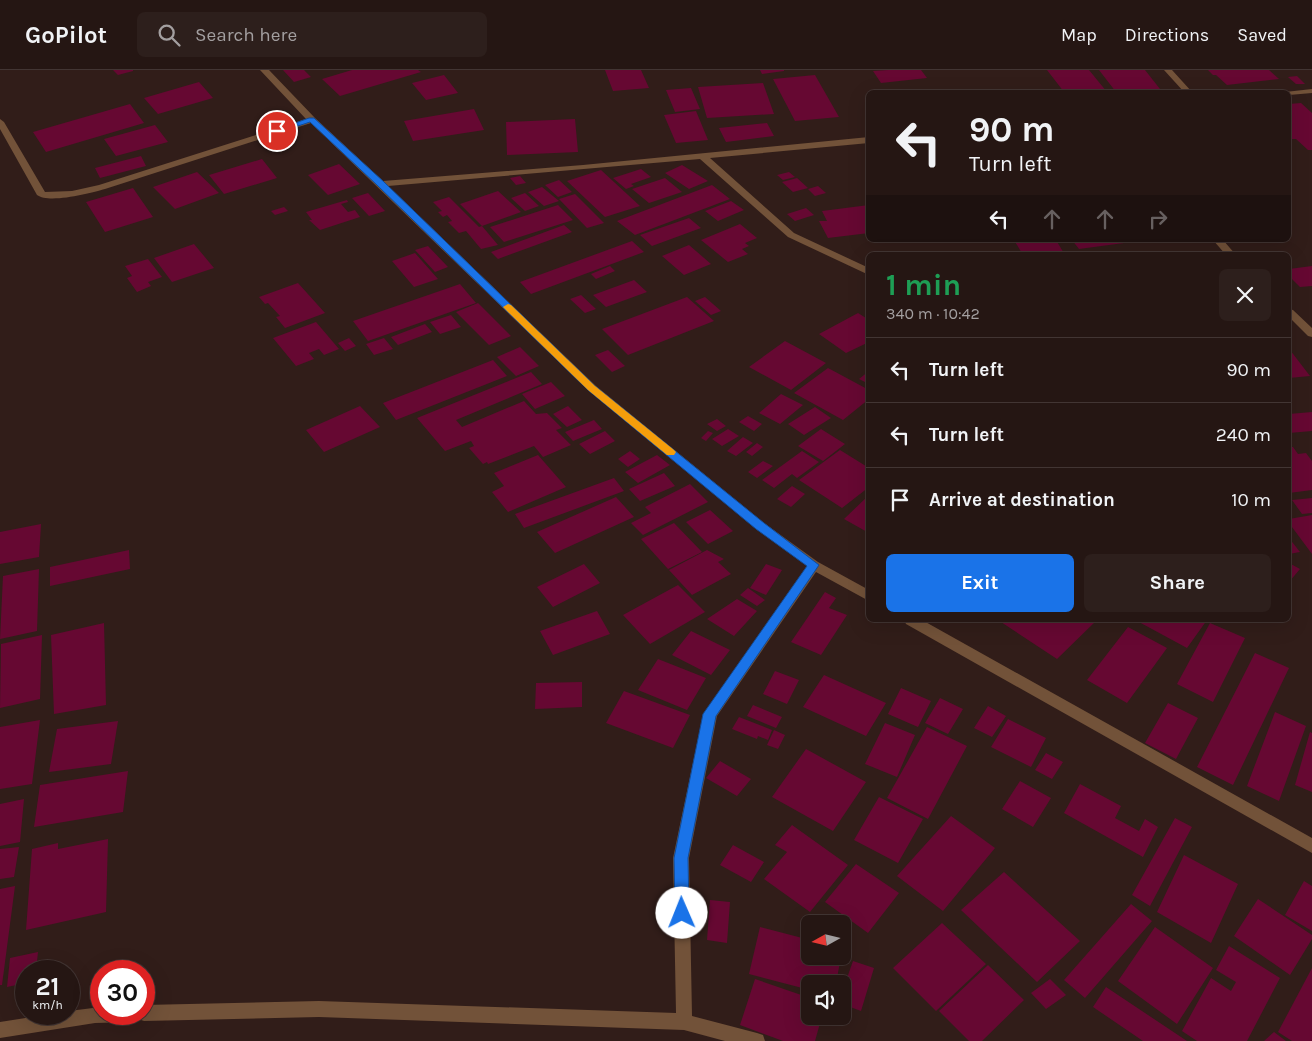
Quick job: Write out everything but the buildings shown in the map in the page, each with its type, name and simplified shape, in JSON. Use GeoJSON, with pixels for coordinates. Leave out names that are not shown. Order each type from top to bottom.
{"type":"FeatureCollection","features":[{"type":"Feature","properties":{"kind":"street"},"geometry":{"type":"LineString","coordinates":[[264,70],[312,120],[592,388],[760,526],[814,565],[866,594]]}},
{"type":"Feature","properties":{"kind":"street"},"geometry":{"type":"LineString","coordinates":[[1168,70],[1186,90]]}},
{"type":"Feature","properties":{"kind":"street"},"geometry":{"type":"LineString","coordinates":[[1291,93],[1312,91]]}},
{"type":"Feature","properties":{"kind":"street"},"geometry":{"type":"LineString","coordinates":[[0,122],[42,195],[72,194],[102,187],[312,120]]}},
{"type":"Feature","properties":{"kind":"street"},"geometry":{"type":"LineString","coordinates":[[381,184],[583,168],[866,140]]}},
{"type":"Feature","properties":{"kind":"street"},"geometry":{"type":"LineString","coordinates":[[702,156],[791,235],[866,271]]}},
{"type":"Feature","properties":{"kind":"street"},"geometry":{"type":"LineString","coordinates":[[1220,242],[1228,252]]}},
{"type":"Feature","properties":{"kind":"street"},"geometry":{"type":"LineString","coordinates":[[1291,314],[1312,334]]}},
{"type":"Feature","properties":{"kind":"street"},"geometry":{"type":"LineString","coordinates":[[684,1022],[681,858],[710,714],[814,565]]}},
{"type":"Feature","properties":{"kind":"street"},"geometry":{"type":"LineString","coordinates":[[915,622],[1312,846]]}},
{"type":"Feature","properties":{"kind":"street"},"geometry":{"type":"LineString","coordinates":[[155,1013],[319,1009],[684,1022],[757,1041]]}},
{"type":"Feature","properties":{"kind":"street"},"geometry":{"type":"LineString","coordinates":[[0,1030],[90,1016]]}},
{"type":"Feature","properties":{"kind":"slow traffic"},"geometry":{"type":"LineString","coordinates":[[508,307],[592,388],[670,452]]}},
{"type":"Feature","properties":{"kind":"route"},"geometry":{"type":"LineString","coordinates":[[277,131],[312,120],[592,388],[760,526],[814,565],[710,714],[681,858],[682,913]]}}]}
